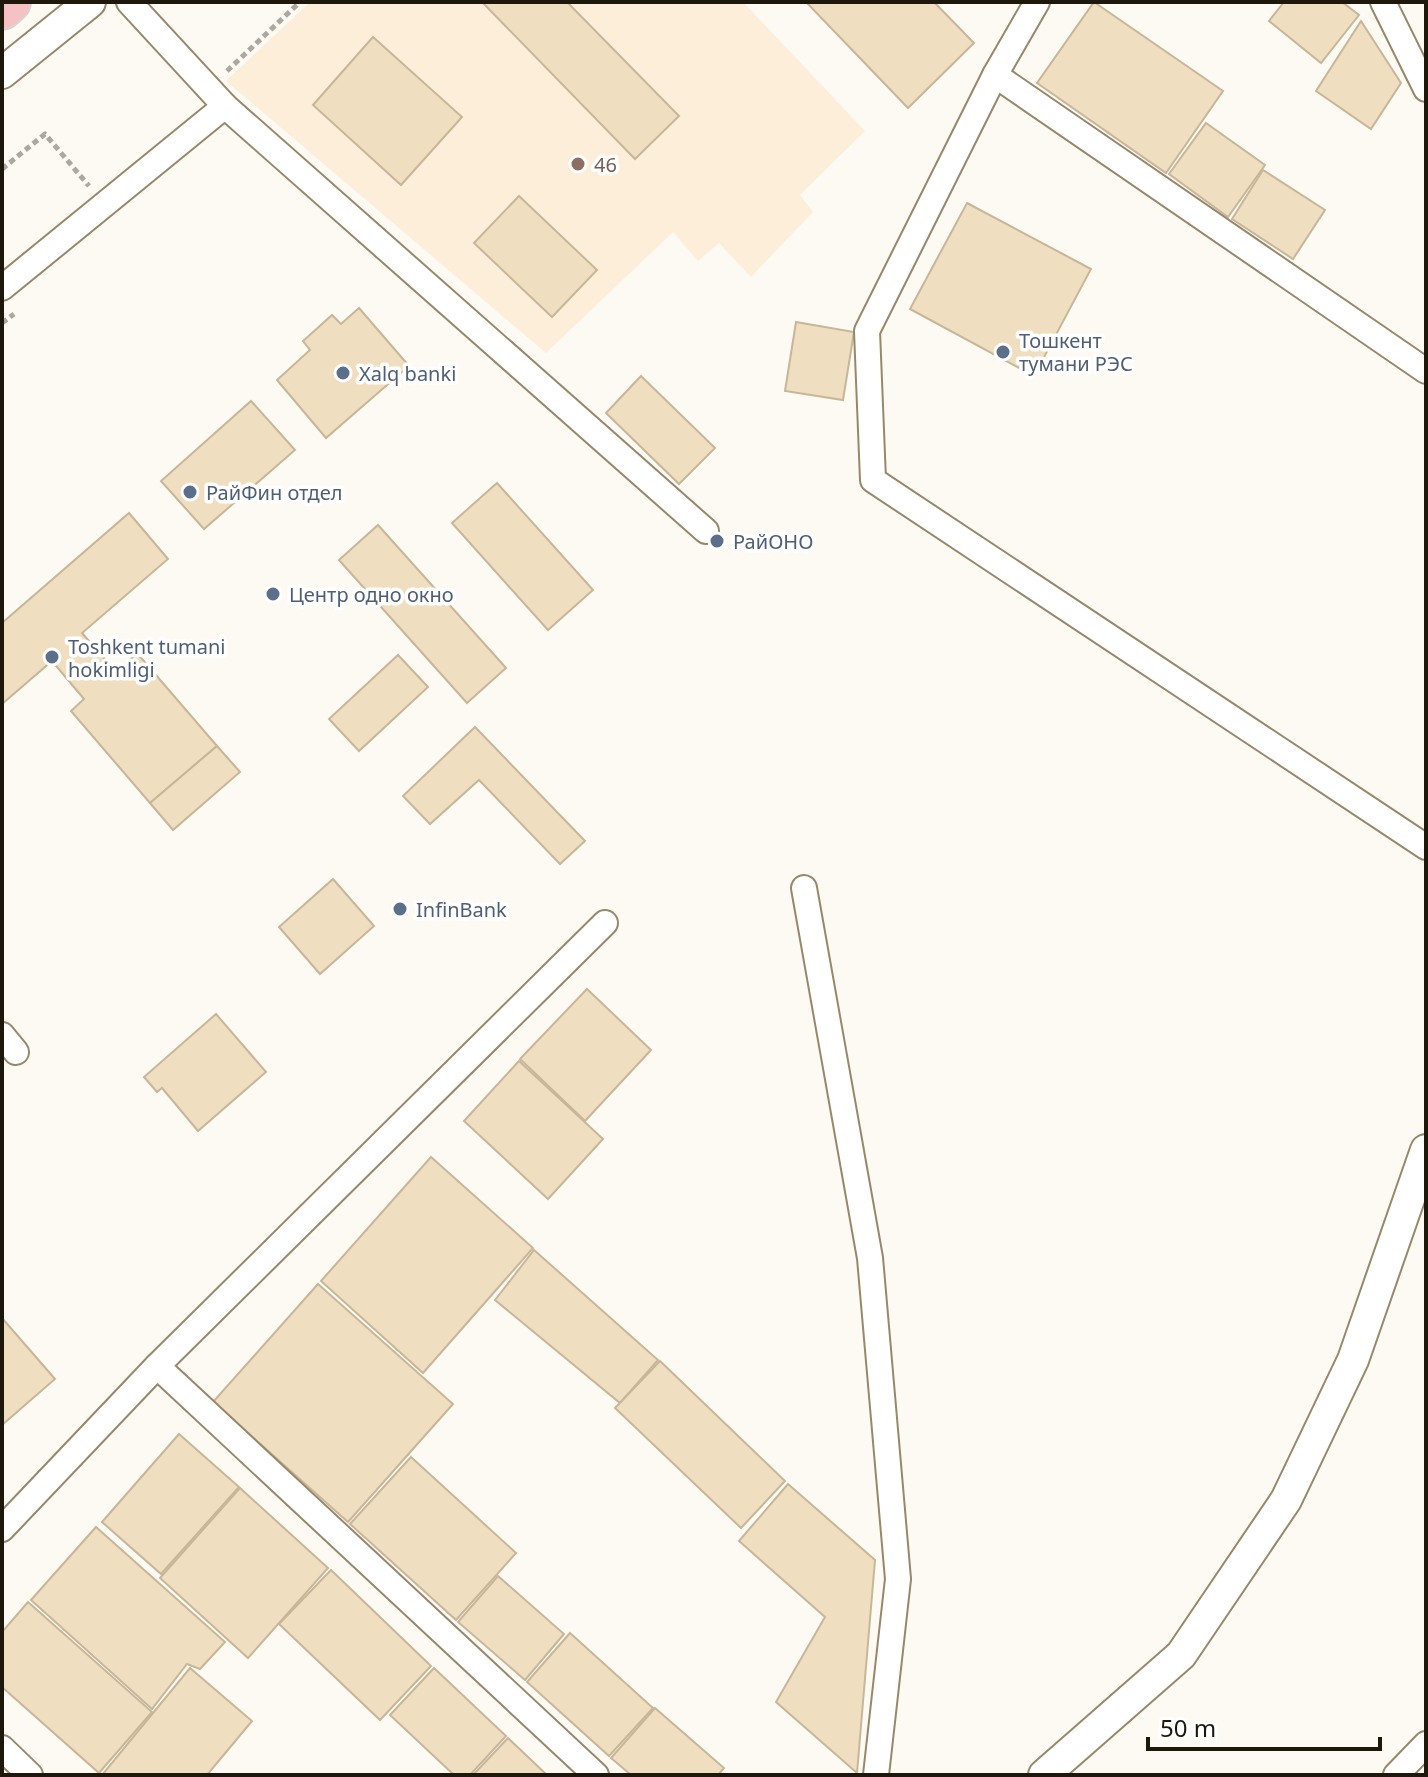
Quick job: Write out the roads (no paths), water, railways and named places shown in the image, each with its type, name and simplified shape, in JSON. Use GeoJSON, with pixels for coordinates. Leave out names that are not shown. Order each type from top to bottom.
{"type":"FeatureCollection","features":[{"type":"Feature","properties":{"kind":"main road"},"geometry":{"type":"LineString","coordinates":[[2,10],[11,2]]}},
{"type":"Feature","properties":{"kind":"street"},"geometry":{"type":"LineString","coordinates":[[2,73],[90,2]]}},
{"type":"Feature","properties":{"kind":"street"},"geometry":{"type":"LineString","coordinates":[[129,2],[217,97],[706,531]]}},
{"type":"Feature","properties":{"kind":"street"},"geometry":{"type":"LineString","coordinates":[[1037,2],[995,75],[867,331],[873,480],[1426,847]]}},
{"type":"Feature","properties":{"kind":"street"},"geometry":{"type":"LineString","coordinates":[[1383,2],[1426,89]]}},
{"type":"Feature","properties":{"kind":"street"},"geometry":{"type":"LineString","coordinates":[[995,75],[1426,371]]}},
{"type":"Feature","properties":{"kind":"street"},"geometry":{"type":"LineString","coordinates":[[2,288],[107,206],[217,97]]}},
{"type":"Feature","properties":{"kind":"street"},"geometry":{"type":"LineString","coordinates":[[804,888],[870,1258],[898,1579],[876,1775]]}},
{"type":"Feature","properties":{"kind":"street"},"geometry":{"type":"LineString","coordinates":[[2,1529],[157,1366],[605,923]]}},
{"type":"Feature","properties":{"kind":"street"},"geometry":{"type":"LineString","coordinates":[[1044,1775],[1181,1655],[1286,1500],[1353,1360],[1426,1150]]}},
{"type":"Feature","properties":{"kind":"street"},"geometry":{"type":"LineString","coordinates":[[157,1366],[596,1775]]}},
{"type":"Feature","properties":{"kind":"street"},"geometry":{"type":"LineString","coordinates":[[1396,1775],[1426,1744]]}},
{"type":"Feature","properties":{"kind":"street"},"geometry":{"type":"LineString","coordinates":[[2,1748],[30,1775]]}},
{"type":"Feature","properties":{"kind":"place","name":"46"},"geometry":{"type":"Point","coordinates":[578,164]}},
{"type":"Feature","properties":{"kind":"place","name":"Тошкент тумани РЭС"},"geometry":{"type":"Point","coordinates":[1003,352]}},
{"type":"Feature","properties":{"kind":"place","name":"Xalq banki"},"geometry":{"type":"Point","coordinates":[343,373]}},
{"type":"Feature","properties":{"kind":"place","name":"РайФин отдел"},"geometry":{"type":"Point","coordinates":[190,492]}},
{"type":"Feature","properties":{"kind":"place","name":"РайОНО"},"geometry":{"type":"Point","coordinates":[717,541]}},
{"type":"Feature","properties":{"kind":"place","name":"Центр одно окно"},"geometry":{"type":"Point","coordinates":[273,594]}},
{"type":"Feature","properties":{"kind":"place","name":"Toshkent tumani hokimligi"},"geometry":{"type":"Point","coordinates":[52,657]}},
{"type":"Feature","properties":{"kind":"place","name":"InfinBank"},"geometry":{"type":"Point","coordinates":[400,909]}}]}
